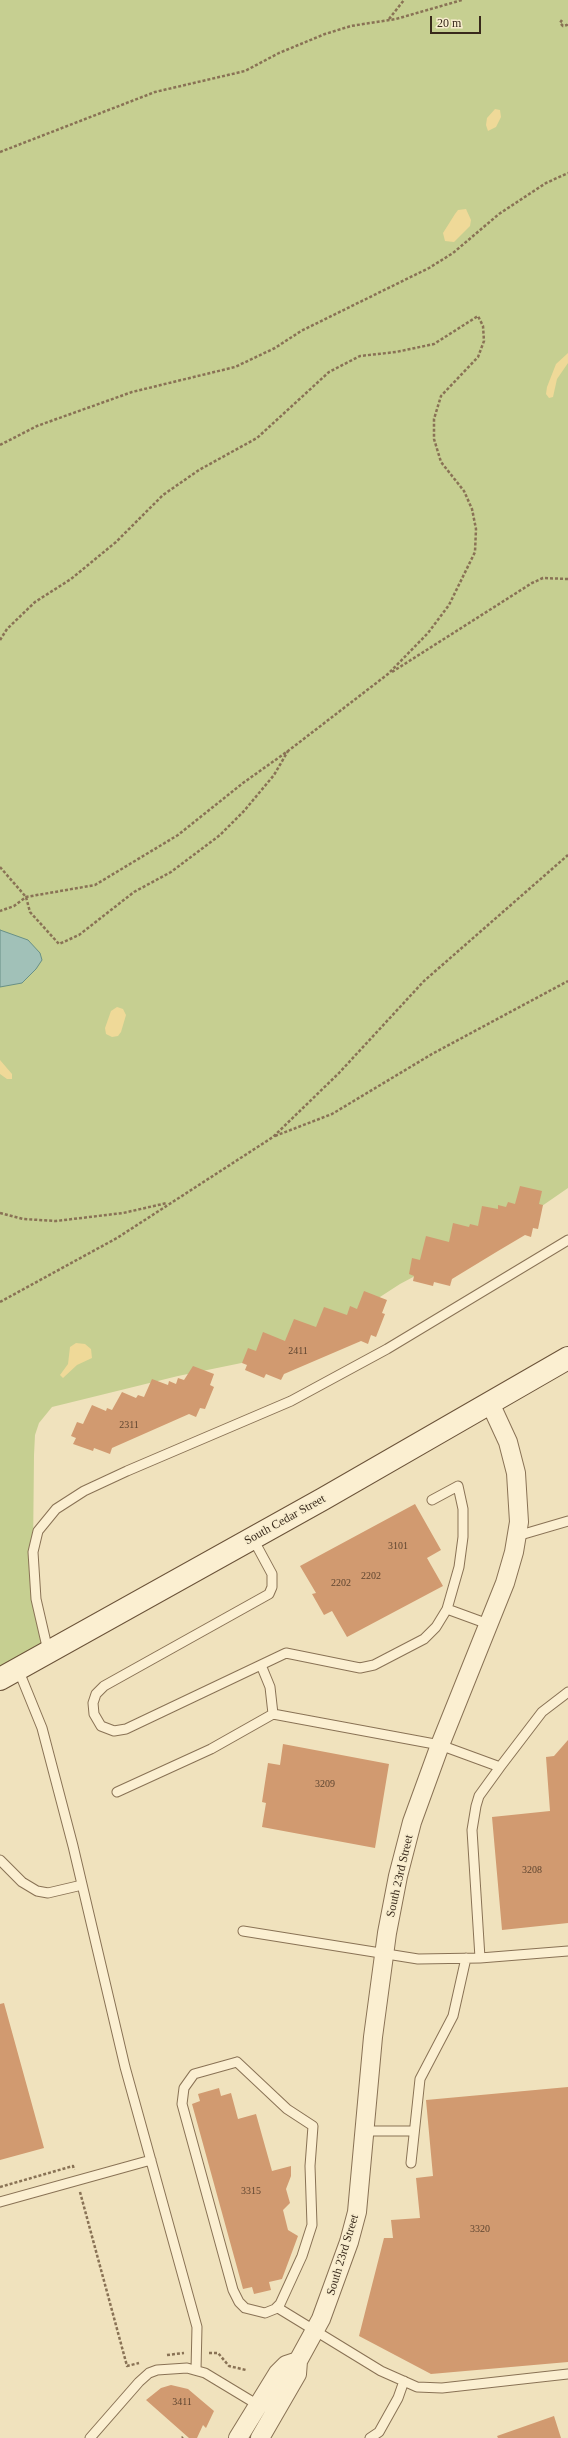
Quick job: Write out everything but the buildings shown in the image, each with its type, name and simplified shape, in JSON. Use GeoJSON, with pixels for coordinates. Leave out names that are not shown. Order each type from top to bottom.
{"type":"FeatureCollection","features":[{"type":"Feature","properties":{"kind":"main road","name":"South Cedar Street"},"geometry":{"type":"LineString","coordinates":[[9,1674],[49,1653],[252,1537],[323,1499],[568,1358]]}},
{"type":"Feature","properties":{"kind":"street","name":"South 23rd Street"},"geometry":{"type":"LineString","coordinates":[[260,2438],[291,2386],[297,2374],[298,2361],[322,2319],[357,2212],[366,2131],[373,2037],[384,1952],[398,1876],[410,1829],[440,1745],[505,1583],[517,1536],[518,1490],[513,1458],[490,1402]]}},
{"type":"Feature","properties":{"kind":"street"},"geometry":{"type":"LineString","coordinates":[[238,2438],[258,2405],[286,2365],[298,2361]]}},
{"type":"Feature","properties":{"kind":"lane"},"geometry":{"type":"LineString","coordinates":[[49,1653],[36,1599],[33,1552],[38,1531],[56,1509],[84,1491],[127,1470],[291,1401],[387,1349],[568,1240]]}},
{"type":"Feature","properties":{"kind":"lane"},"geometry":{"type":"LineString","coordinates":[[252,1537],[272,1574],[272,1587],[269,1594],[104,1686],[94,1699],[94,1714],[98,1722],[105,1728],[114,1731],[122,1730],[286,1653],[351,1667],[368,1667],[424,1639],[436,1627],[447,1609],[459,1567],[463,1537],[463,1509],[458,1486],[432,1500]]}},
{"type":"Feature","properties":{"kind":"lane"},"geometry":{"type":"LineString","coordinates":[[517,1536],[568,1521]]}},
{"type":"Feature","properties":{"kind":"lane"},"geometry":{"type":"LineString","coordinates":[[447,1609],[488,1624]]}},
{"type":"Feature","properties":{"kind":"lane"},"geometry":{"type":"LineString","coordinates":[[261,1665],[270,1687],[273,1714]]}},
{"type":"Feature","properties":{"kind":"lane"},"geometry":{"type":"LineString","coordinates":[[9,1674],[42,1728],[82,1885],[125,2067],[197,2327],[196,2370]]}},
{"type":"Feature","properties":{"kind":"lane"},"geometry":{"type":"LineString","coordinates":[[480,1958],[473,1817],[479,1796],[542,1712],[568,1692]]}},
{"type":"Feature","properties":{"kind":"lane"},"geometry":{"type":"LineString","coordinates":[[117,1792],[211,1749],[273,1714],[440,1745],[500,1766]]}},
{"type":"Feature","properties":{"kind":"lane"},"geometry":{"type":"LineString","coordinates":[[0,1860],[22,1882],[37,1891],[48,1893],[82,1885]]}},
{"type":"Feature","properties":{"kind":"lane"},"geometry":{"type":"LineString","coordinates":[[243,1931],[384,1952],[418,1959],[480,1958],[568,1951]]}},
{"type":"Feature","properties":{"kind":"lane"},"geometry":{"type":"LineString","coordinates":[[411,2163],[420,2079],[453,2016],[466,1958]]}},
{"type":"Feature","properties":{"kind":"lane"},"geometry":{"type":"LineString","coordinates":[[237,2062],[287,2110],[312,2126],[310,2166],[312,2225],[295,2275],[278,2308],[265,2313],[254,2312],[242,2305],[234,2294],[183,2109],[184,2088],[191,2077],[198,2072],[237,2062]]}},
{"type":"Feature","properties":{"kind":"lane"},"geometry":{"type":"LineString","coordinates":[[366,2131],[414,2131]]}},
{"type":"Feature","properties":{"kind":"lane"},"geometry":{"type":"LineString","coordinates":[[0,2202],[151,2160]]}},
{"type":"Feature","properties":{"kind":"lane"},"geometry":{"type":"LineString","coordinates":[[278,2308],[381,2371],[417,2387],[442,2388],[568,2374]]}},
{"type":"Feature","properties":{"kind":"lane"},"geometry":{"type":"LineString","coordinates":[[90,2438],[149,2373],[172,2368],[196,2370],[205,2373],[258,2405]]}},
{"type":"Feature","properties":{"kind":"lane"},"geometry":{"type":"LineString","coordinates":[[370,2438],[379,2432],[398,2398],[404,2381]]}},
{"type":"Feature","properties":{"kind":"path"},"geometry":{"type":"LineString","coordinates":[[389,19],[404,0]]}},
{"type":"Feature","properties":{"kind":"path"},"geometry":{"type":"LineString","coordinates":[[0,152],[155,92],[245,71],[279,53],[326,34],[389,19],[396,19],[462,0]]}},
{"type":"Feature","properties":{"kind":"path"},"geometry":{"type":"LineString","coordinates":[[562,20],[560,23],[563,26],[567,25],[568,23]]}},
{"type":"Feature","properties":{"kind":"path"},"geometry":{"type":"LineString","coordinates":[[0,445],[37,426],[132,392],[235,367],[275,348],[301,331],[429,268],[453,253],[500,214],[546,183],[568,173]]}},
{"type":"Feature","properties":{"kind":"path"},"geometry":{"type":"LineString","coordinates":[[0,640],[35,602],[71,579],[116,542],[163,495],[199,470],[257,438],[329,372],[360,356],[396,352],[434,344],[478,316],[483,326],[484,342],[478,357],[441,396],[434,419],[434,439],[441,462],[464,491],[472,509],[476,529],[475,552],[449,605],[428,633],[388,674]]}},
{"type":"Feature","properties":{"kind":"path"},"geometry":{"type":"LineString","coordinates":[[0,911],[14,906],[26,897],[95,884],[178,834],[388,674],[532,583],[543,578],[568,579]]}},
{"type":"Feature","properties":{"kind":"path"},"geometry":{"type":"LineString","coordinates":[[0,867],[26,897],[30,912],[58,944],[79,935],[134,892],[171,872],[220,835],[244,811],[274,775],[288,751]]}},
{"type":"Feature","properties":{"kind":"path"},"geometry":{"type":"LineString","coordinates":[[273,1137],[339,1073],[424,982],[568,855]]}},
{"type":"Feature","properties":{"kind":"path"},"geometry":{"type":"LineString","coordinates":[[0,1302],[117,1238],[170,1202],[273,1137],[332,1114],[432,1054],[568,981]]}},
{"type":"Feature","properties":{"kind":"path"},"geometry":{"type":"LineString","coordinates":[[0,1213],[23,1219],[56,1221],[123,1213],[170,1202]]}},
{"type":"Feature","properties":{"kind":"path"},"geometry":{"type":"LineString","coordinates":[[0,2187],[73,2166],[128,2366],[141,2362]]}},
{"type":"Feature","properties":{"kind":"path"},"geometry":{"type":"LineString","coordinates":[[160,2357],[173,2354],[218,2353],[228,2366],[246,2370]]}},
{"type":"Feature","properties":{"kind":"green space"},"geometry":{"type":"Polygon","coordinates":[[[0,0],[568,0],[568,1188],[526,1217],[400,1284],[295,1352],[178,1376],[52,1407],[39,1423],[35,1435],[34,1455],[33,1552],[49,1653],[0,1679],[0,0]]]}},
{"type":"Feature","properties":{"kind":"sand"},"geometry":{"type":"Polygon","coordinates":[[[495,109],[500,110],[501,117],[496,127],[488,131],[486,125],[487,118],[495,109]]]}},
{"type":"Feature","properties":{"kind":"sand"},"geometry":{"type":"Polygon","coordinates":[[[466,209],[471,220],[470,226],[454,242],[445,241],[443,233],[455,214],[458,210],[466,209]]]}},
{"type":"Feature","properties":{"kind":"sand"},"geometry":{"type":"Polygon","coordinates":[[[568,353],[568,363],[557,379],[553,397],[549,398],[546,394],[547,387],[556,364],[568,353]]]}},
{"type":"Feature","properties":{"kind":"sand"},"geometry":{"type":"Polygon","coordinates":[[[117,1007],[123,1009],[126,1015],[121,1032],[118,1036],[112,1037],[106,1034],[105,1028],[111,1011],[117,1007]]]}},
{"type":"Feature","properties":{"kind":"sand"},"geometry":{"type":"Polygon","coordinates":[[[0,1060],[12,1074],[12,1079],[7,1079],[0,1074],[0,1060]]]}},
{"type":"Feature","properties":{"kind":"sand"},"geometry":{"type":"Polygon","coordinates":[[[76,1343],[85,1344],[91,1349],[92,1358],[77,1365],[63,1378],[60,1375],[68,1364],[70,1347],[76,1343]]]}},
{"type":"Feature","properties":{"kind":"water"},"geometry":{"type":"Polygon","coordinates":[[[0,930],[28,940],[40,953],[42,960],[36,969],[22,983],[0,987],[0,930]]]}}]}
